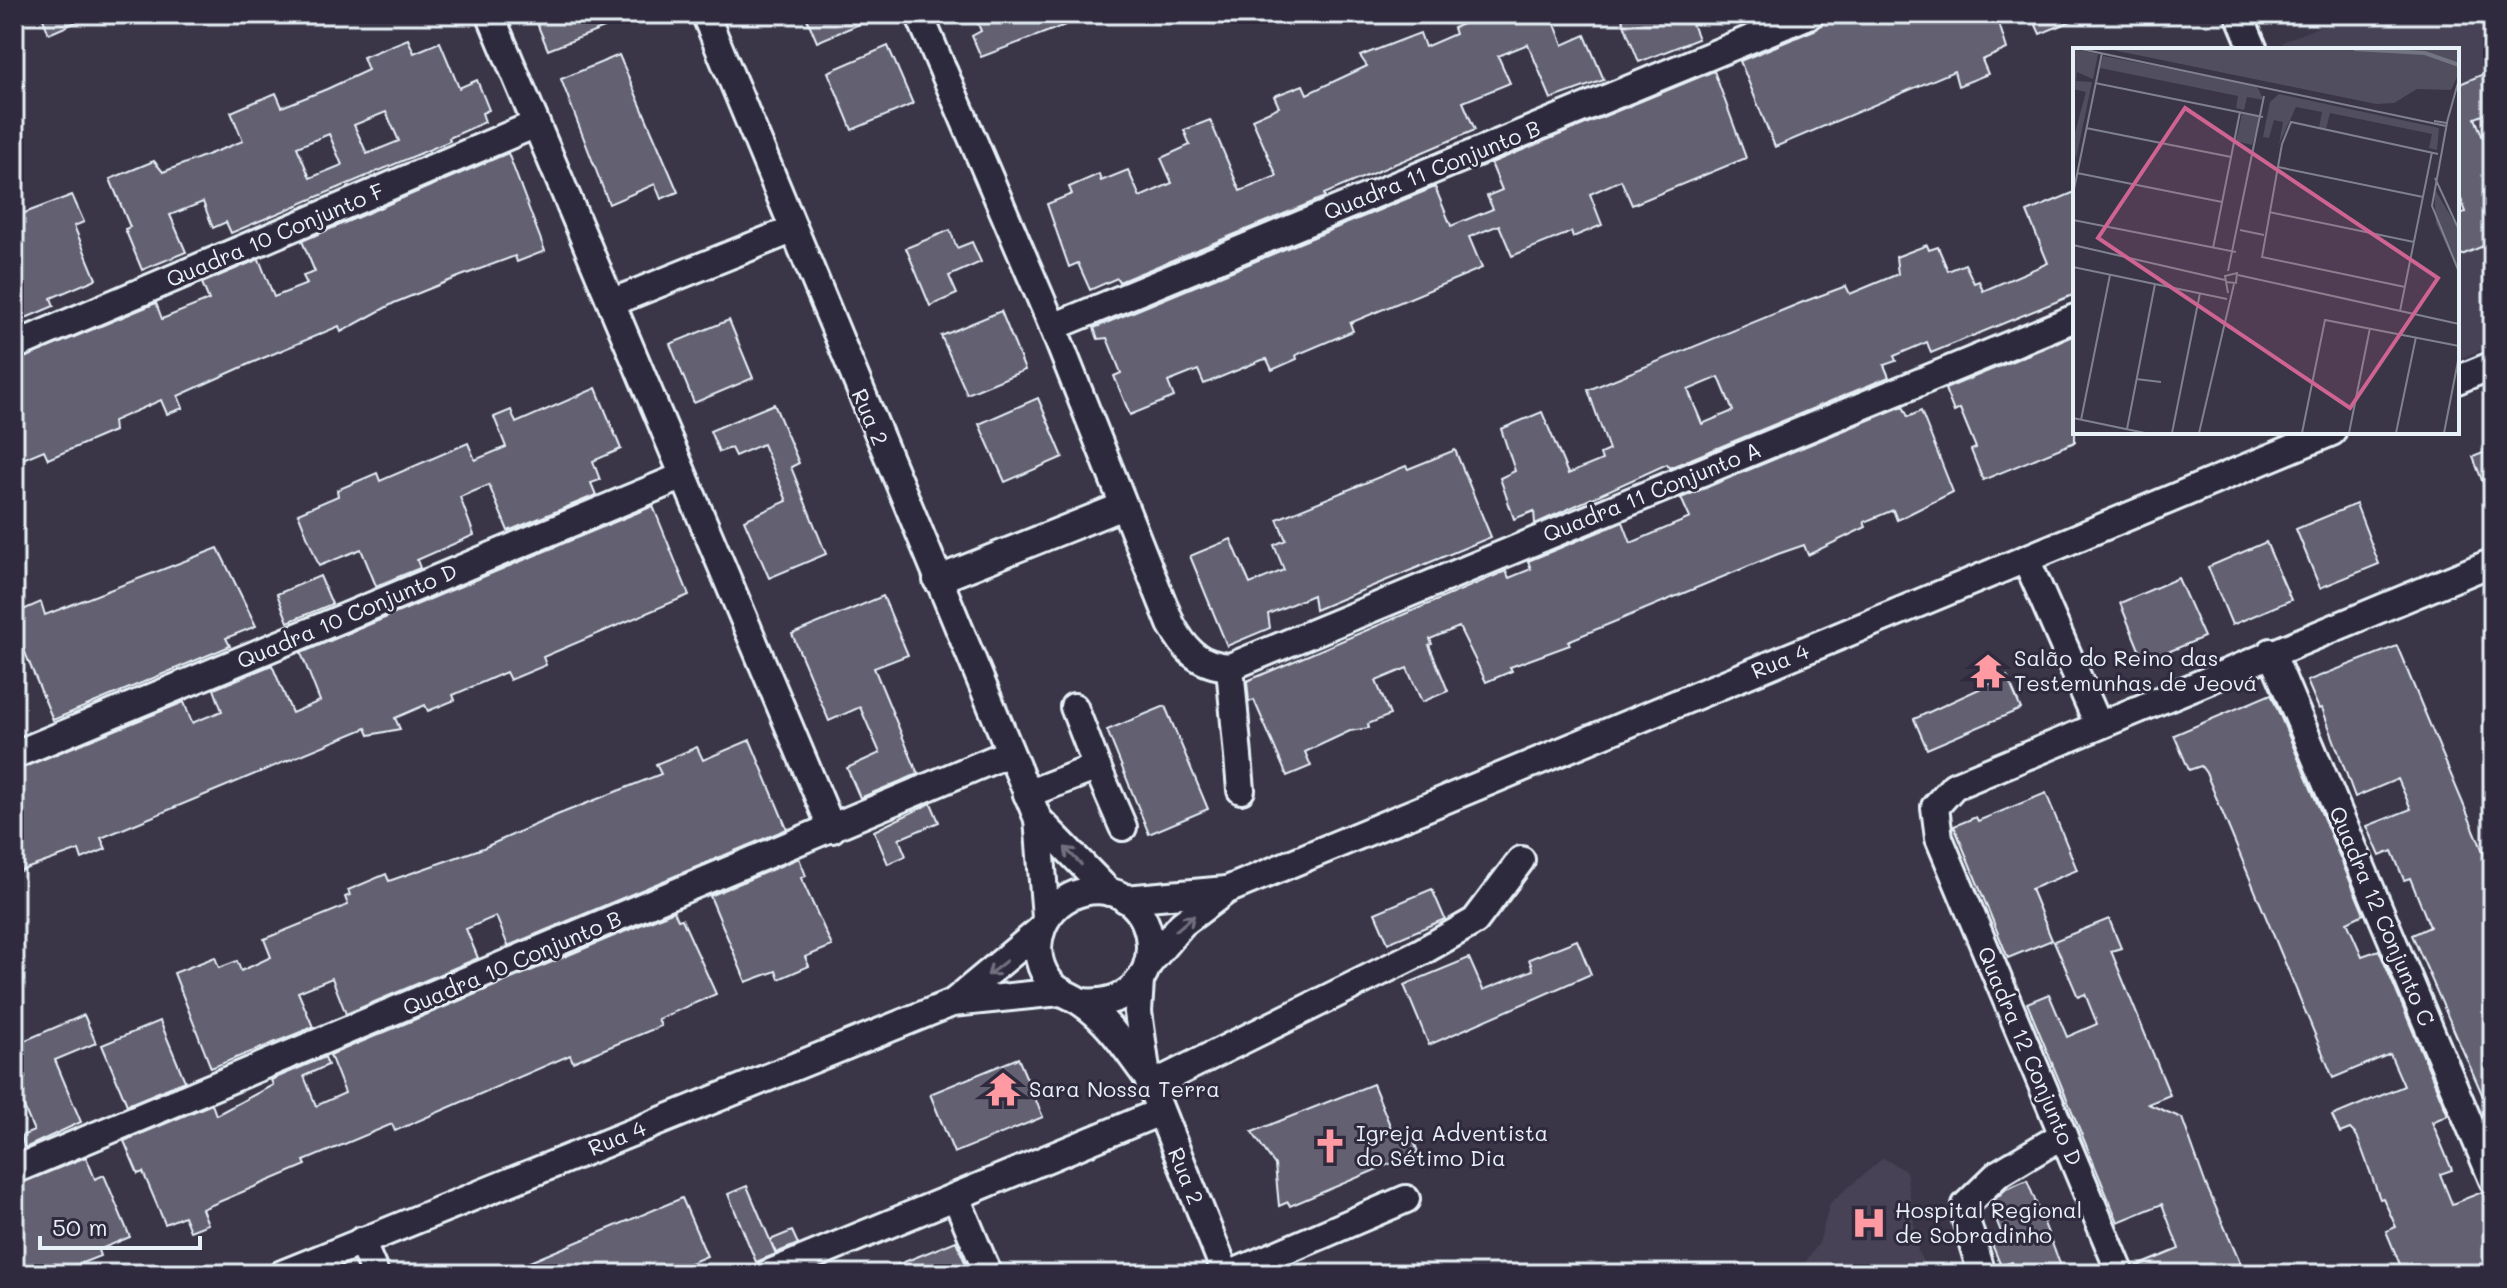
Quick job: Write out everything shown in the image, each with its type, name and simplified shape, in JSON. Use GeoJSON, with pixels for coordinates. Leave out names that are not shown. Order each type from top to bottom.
{"type":"FeatureCollection","features":[{"type":"Feature","properties":{"kind":"street"},"geometry":{"type":"LineString","coordinates":[[490,14],[613,302],[681,477],[832,829]]}},
{"type":"Feature","properties":{"kind":"street","name":"Rua 2"},"geometry":{"type":"LineString","coordinates":[[705,14],[1038,819]]}},
{"type":"Feature","properties":{"kind":"street"},"geometry":{"type":"LineString","coordinates":[[919,14],[1053,327],[1171,624],[1184,648],[1212,666],[1230,667],[1241,790]]}},
{"type":"Feature","properties":{"kind":"street","name":"Quadra 11 Conjunto B"},"geometry":{"type":"LineString","coordinates":[[1053,327],[1811,14]]}},
{"type":"Feature","properties":{"kind":"street"},"geometry":{"type":"LineString","coordinates":[[2239,14],[2253,48]]}},
{"type":"Feature","properties":{"kind":"street","name":"Quadra 10 Conjunto F"},"geometry":{"type":"LineString","coordinates":[[14,346],[536,124]]}},
{"type":"Feature","properties":{"kind":"street"},"geometry":{"type":"LineString","coordinates":[[613,302],[792,230]]}},
{"type":"Feature","properties":{"kind":"street","name":"Quadra 11 Conjunto A"},"geometry":{"type":"LineString","coordinates":[[1230,667],[2073,319]]}},
{"type":"Feature","properties":{"kind":"street"},"geometry":{"type":"LineString","coordinates":[[2459,379],[2493,365]]}},
{"type":"Feature","properties":{"kind":"street","name":"Rua 4"},"geometry":{"type":"LineString","coordinates":[[1227,890],[2327,434]]}},
{"type":"Feature","properties":{"kind":"street","name":"Quadra 10 Conjunto D"},"geometry":{"type":"LineString","coordinates":[[14,755],[681,477]]}},
{"type":"Feature","properties":{"kind":"street"},"geometry":{"type":"LineString","coordinates":[[937,580],[1123,506]]}},
{"type":"Feature","properties":{"kind":"street"},"geometry":{"type":"LineString","coordinates":[[2026,559],[2098,724],[2493,562]]}},
{"type":"Feature","properties":{"kind":"street","name":"Quadra 12 Conjunto C"},"geometry":{"type":"LineString","coordinates":[[2271,652],[2493,1180]]}},
{"type":"Feature","properties":{"kind":"street"},"geometry":{"type":"LineString","coordinates":[[1074,707],[1123,827]]}},
{"type":"Feature","properties":{"kind":"street","name":"Quadra 12 Conjunto D"},"geometry":{"type":"LineString","coordinates":[[2098,724],[1954,786],[1941,796],[1935,807],[1939,838],[2121,1274]]}},
{"type":"Feature","properties":{"kind":"street","name":"Quadra 10 Conjunto B"},"geometry":{"type":"LineString","coordinates":[[14,1170],[1009,753]]}},
{"type":"Feature","properties":{"kind":"street"},"geometry":{"type":"LineString","coordinates":[[1027,794],[1097,767]]}},
{"type":"Feature","properties":{"kind":"street"},"geometry":{"type":"LineString","coordinates":[[1038,819],[1117,895],[1139,911],[1148,927],[1151,945],[1138,1012],[1148,1081]]}},
{"type":"Feature","properties":{"kind":"street"},"geometry":{"type":"LineString","coordinates":[[1038,819],[1045,876],[1040,964],[1070,997],[1111,1030],[1148,1081]]}},
{"type":"Feature","properties":{"kind":"street"},"geometry":{"type":"LineString","coordinates":[[1148,1081],[1421,952],[1475,921],[1521,860]]}},
{"type":"Feature","properties":{"kind":"street"},"geometry":{"type":"LineString","coordinates":[[952,1003],[1043,924],[1057,904],[1073,894],[1091,890],[1117,895],[1227,890]]}},
{"type":"Feature","properties":{"kind":"street"},"geometry":{"type":"LineString","coordinates":[[952,1003],[1070,997],[1114,1000],[1145,972],[1182,924],[1227,890]]}},
{"type":"Feature","properties":{"kind":"street","name":"Rua 4"},"geometry":{"type":"LineString","coordinates":[[282,1274],[952,1003]]}},
{"type":"Feature","properties":{"kind":"street","name":"Rua 2"},"geometry":{"type":"LineString","coordinates":[[1148,1081],[1228,1274]]}},
{"type":"Feature","properties":{"kind":"street"},"geometry":{"type":"LineString","coordinates":[[768,1274],[1160,1112]]}},
{"type":"Feature","properties":{"kind":"street"},"geometry":{"type":"LineString","coordinates":[[1982,1274],[1966,1220],[1966,1205],[1998,1174],[2063,1135]]}},
{"type":"Feature","properties":{"kind":"street"},"geometry":{"type":"LineString","coordinates":[[956,1197],[988,1274]]}},
{"type":"Feature","properties":{"kind":"street"},"geometry":{"type":"LineString","coordinates":[[1228,1274],[1406,1199]]}},
{"type":"Feature","properties":{"kind":"street"},"geometry":{"type":"LineString","coordinates":[[361,1241],[375,1274]]}},
{"type":"Feature","properties":{"kind":"shaded area"},"geometry":{"type":"Polygon","coordinates":[[[2349,14],[2493,14],[2493,345],[2459,359],[2459,48],[2285,48],[2282,42],[2349,14]]]}},
{"type":"Feature","properties":{"kind":"shaded area","name":"Hospital Regional de Sobradinho"},"geometry":{"type":"Polygon","coordinates":[[[1883,1158],[1906,1171],[1918,1251],[1928,1274],[1797,1274],[1819,1243],[1830,1203],[1883,1158]]]}},
{"type":"Feature","properties":{"kind":"building"},"geometry":{"type":"Polygon","coordinates":[[[41,14],[95,14],[49,34],[41,14]]]}},
{"type":"Feature","properties":{"kind":"building"},"geometry":{"type":"Polygon","coordinates":[[[533,14],[602,14],[607,27],[548,50],[533,14]]]}},
{"type":"Feature","properties":{"kind":"building"},"geometry":{"type":"Polygon","coordinates":[[[805,14],[883,14],[817,42],[805,14]]]}},
{"type":"Feature","properties":{"kind":"building"},"geometry":{"type":"Polygon","coordinates":[[[974,14],[1094,14],[981,57],[972,36],[981,31],[974,14]]]}},
{"type":"Feature","properties":{"kind":"building"},"geometry":{"type":"Polygon","coordinates":[[[1486,14],[1551,14],[1563,45],[1585,35],[1604,80],[1551,99],[1528,44],[1498,56],[1510,83],[1463,102],[1475,130],[1324,194],[1325,197],[1119,282],[1117,278],[1090,290],[1078,263],[1069,267],[1047,204],[1072,194],[1069,187],[1099,174],[1101,181],[1128,170],[1140,197],[1172,183],[1161,158],[1190,145],[1184,130],[1210,120],[1240,191],[1277,176],[1252,119],[1279,107],[1274,96],[1303,85],[1307,94],[1367,66],[1360,56],[1420,33],[1425,47],[1455,34],[1453,28],[1486,14]]]}},
{"type":"Feature","properties":{"kind":"building"},"geometry":{"type":"Polygon","coordinates":[[[1620,14],[1688,14],[1698,39],[1639,62],[1620,14]]]}},
{"type":"Feature","properties":{"kind":"building"},"geometry":{"type":"Polygon","coordinates":[[[1839,14],[1996,14],[2007,49],[1982,60],[1988,74],[1958,86],[1954,71],[1775,147],[1740,61],[1817,29],[1826,19],[1839,14]]]}},
{"type":"Feature","properties":{"kind":"building"},"geometry":{"type":"Polygon","coordinates":[[[2031,14],[2088,14],[2040,34],[2031,14]]]}},
{"type":"Feature","properties":{"kind":"building"},"geometry":{"type":"Polygon","coordinates":[[[408,39],[414,53],[440,42],[459,88],[477,80],[489,110],[482,113],[485,122],[449,138],[450,141],[231,233],[226,222],[213,228],[203,202],[170,215],[186,252],[142,270],[125,229],[130,227],[110,179],[154,161],[163,172],[243,141],[231,112],[276,93],[282,107],[327,89],[368,70],[363,57],[408,39]],[[386,112],[354,125],[367,154],[399,141],[386,112]],[[329,134],[297,147],[310,178],[342,165],[329,134]]]}},
{"type":"Feature","properties":{"kind":"building"},"geometry":{"type":"Polygon","coordinates":[[[888,46],[913,104],[852,130],[828,72],[888,46]]]}},
{"type":"Feature","properties":{"kind":"building"},"geometry":{"type":"Polygon","coordinates":[[[619,55],[678,192],[661,199],[655,184],[609,204],[561,79],[619,55]]]}},
{"type":"Feature","properties":{"kind":"building"},"geometry":{"type":"Polygon","coordinates":[[[2493,70],[2493,111],[2475,118],[2493,162],[2493,242],[2459,256],[2459,215],[2466,212],[2459,194],[2459,82],[2460,84],[2493,70]]]}},
{"type":"Feature","properties":{"kind":"building"},"geometry":{"type":"Polygon","coordinates":[[[1714,71],[1746,158],[1632,205],[1621,180],[1590,194],[1602,225],[1573,237],[1571,232],[1512,256],[1499,225],[1469,237],[1482,268],[1350,323],[1353,331],[1296,355],[1297,359],[1272,370],[1267,359],[1204,384],[1198,370],[1168,382],[1174,397],[1130,415],[1114,376],[1121,373],[1107,338],[1098,339],[1094,328],[1435,187],[1451,226],[1493,209],[1487,196],[1502,190],[1491,163],[1714,71]]]}},
{"type":"Feature","properties":{"kind":"building"},"geometry":{"type":"Polygon","coordinates":[[[508,153],[545,251],[517,262],[515,256],[461,276],[394,303],[341,332],[339,326],[249,364],[178,396],[183,408],[167,414],[161,400],[113,421],[114,431],[48,459],[44,450],[18,461],[14,451],[14,362],[156,303],[162,319],[209,300],[202,283],[259,259],[274,297],[307,284],[303,276],[315,272],[302,241],[508,153]]]}},
{"type":"Feature","properties":{"kind":"building"},"geometry":{"type":"Polygon","coordinates":[[[2073,193],[2073,295],[1931,353],[1927,342],[1894,356],[1896,361],[1884,365],[1889,377],[1669,468],[1667,464],[1535,524],[1534,511],[1514,519],[1500,478],[1515,471],[1501,429],[1542,412],[1568,474],[1602,460],[1600,454],[1609,450],[1588,390],[1803,302],[1846,286],[1850,294],[1898,274],[1896,257],[1927,245],[1929,250],[1938,247],[1948,271],[1965,264],[1974,283],[1979,281],[1983,291],[2048,263],[2027,212],[2073,193]],[[1719,377],[1688,390],[1702,424],[1733,411],[1719,377]]]}},
{"type":"Feature","properties":{"kind":"building"},"geometry":{"type":"Polygon","coordinates":[[[72,195],[84,222],[74,226],[96,279],[51,298],[54,306],[14,323],[14,217],[72,195]]]}},
{"type":"Feature","properties":{"kind":"building"},"geometry":{"type":"Polygon","coordinates":[[[950,230],[957,248],[972,242],[981,262],[949,276],[957,294],[930,306],[906,248],[950,230]]]}},
{"type":"Feature","properties":{"kind":"building"},"geometry":{"type":"Polygon","coordinates":[[[1001,311],[1025,370],[967,394],[941,336],[1001,311]]]}},
{"type":"Feature","properties":{"kind":"building"},"geometry":{"type":"Polygon","coordinates":[[[729,320],[753,378],[694,403],[670,344],[729,320]]]}},
{"type":"Feature","properties":{"kind":"building"},"geometry":{"type":"Polygon","coordinates":[[[2073,336],[2075,442],[1983,480],[1971,450],[1976,448],[1960,409],[1954,412],[1945,389],[2073,336]]]}},
{"type":"Feature","properties":{"kind":"building"},"geometry":{"type":"Polygon","coordinates":[[[596,388],[621,449],[593,461],[600,480],[591,483],[596,495],[508,531],[489,485],[460,497],[474,535],[417,560],[420,568],[376,586],[361,549],[319,566],[298,513],[338,496],[337,490],[377,473],[380,481],[468,443],[475,460],[506,447],[494,417],[511,410],[516,423],[596,388]]]}},
{"type":"Feature","properties":{"kind":"building"},"geometry":{"type":"Polygon","coordinates":[[[1038,398],[1063,457],[1005,482],[979,424],[1038,398]]]}},
{"type":"Feature","properties":{"kind":"building"},"geometry":{"type":"Polygon","coordinates":[[[774,404],[799,463],[791,467],[826,554],[769,578],[744,520],[787,501],[763,444],[735,456],[731,448],[719,452],[710,431],[774,404]]]}},
{"type":"Feature","properties":{"kind":"building"},"geometry":{"type":"Polygon","coordinates":[[[1903,406],[1908,417],[1921,411],[1953,492],[1897,520],[1893,510],[1864,522],[1866,527],[1808,555],[1804,545],[1778,554],[1568,641],[1570,645],[1510,667],[1512,671],[1486,682],[1459,627],[1430,639],[1432,644],[1429,645],[1448,691],[1422,702],[1407,668],[1376,681],[1390,715],[1368,724],[1369,728],[1350,731],[1305,752],[1311,766],[1287,776],[1254,700],[1249,702],[1247,681],[1506,571],[1509,578],[1531,569],[1528,561],[1623,522],[1631,543],[1690,518],[1681,498],[1903,406]]]}},
{"type":"Feature","properties":{"kind":"building"},"geometry":{"type":"Polygon","coordinates":[[[2493,449],[2493,506],[2492,506],[2473,457],[2493,449]]]}},
{"type":"Feature","properties":{"kind":"building"},"geometry":{"type":"Polygon","coordinates":[[[1455,450],[1491,537],[1315,610],[1313,595],[1268,614],[1270,628],[1227,646],[1190,556],[1231,539],[1250,584],[1284,570],[1274,545],[1286,540],[1277,519],[1406,466],[1408,469],[1455,450]]]}},
{"type":"Feature","properties":{"kind":"building"},"geometry":{"type":"Polygon","coordinates":[[[2356,504],[2379,564],[2320,588],[2296,529],[2356,504]]]}},
{"type":"Feature","properties":{"kind":"building"},"geometry":{"type":"Polygon","coordinates":[[[653,506],[689,595],[543,657],[546,665],[510,680],[506,672],[453,695],[455,700],[428,711],[425,705],[395,718],[400,729],[369,735],[366,728],[101,838],[106,849],[82,859],[79,850],[14,873],[14,807],[19,805],[14,792],[14,771],[184,702],[192,723],[222,711],[214,689],[272,665],[292,713],[320,701],[301,653],[653,506]]]}},
{"type":"Feature","properties":{"kind":"building"},"geometry":{"type":"Polygon","coordinates":[[[2266,542],[2291,600],[2232,625],[2208,567],[2266,542]]]}},
{"type":"Feature","properties":{"kind":"building"},"geometry":{"type":"Polygon","coordinates":[[[218,548],[256,626],[226,638],[230,646],[53,720],[14,626],[14,614],[41,602],[45,615],[218,548]]]}},
{"type":"Feature","properties":{"kind":"building"},"geometry":{"type":"Polygon","coordinates":[[[320,576],[332,604],[288,622],[277,594],[320,576]]]}},
{"type":"Feature","properties":{"kind":"building"},"geometry":{"type":"Polygon","coordinates":[[[2178,578],[2204,637],[2144,662],[2120,603],[2178,578]]]}},
{"type":"Feature","properties":{"kind":"building"},"geometry":{"type":"Polygon","coordinates":[[[883,596],[908,655],[874,668],[918,774],[860,798],[847,768],[880,753],[860,707],[829,721],[792,634],[883,596]]]}},
{"type":"Feature","properties":{"kind":"building"},"geometry":{"type":"Polygon","coordinates":[[[2397,646],[2493,875],[2493,1119],[2412,935],[2430,927],[2410,878],[2404,880],[2392,851],[2380,856],[2367,826],[2411,809],[2398,779],[2355,797],[2322,708],[2319,709],[2307,681],[2397,646]]]}},
{"type":"Feature","properties":{"kind":"building"},"geometry":{"type":"Polygon","coordinates":[[[2007,676],[2021,709],[1927,749],[1914,719],[2007,676]]]}},
{"type":"Feature","properties":{"kind":"building"},"geometry":{"type":"Polygon","coordinates":[[[2271,694],[2364,914],[2347,922],[2362,956],[2379,950],[2448,1115],[2432,1122],[2452,1170],[2440,1174],[2452,1204],[2482,1192],[2493,1213],[2493,1274],[2404,1274],[2386,1231],[2396,1227],[2383,1198],[2380,1199],[2357,1136],[2350,1129],[2340,1133],[2332,1116],[2404,1086],[2390,1054],[2333,1078],[2206,773],[2201,766],[2189,770],[2174,735],[2271,694]]]}},
{"type":"Feature","properties":{"kind":"building"},"geometry":{"type":"Polygon","coordinates":[[[1165,706],[1208,809],[1149,834],[1107,730],[1165,706]]]}},
{"type":"Feature","properties":{"kind":"building"},"geometry":{"type":"Polygon","coordinates":[[[750,740],[787,829],[508,946],[496,916],[466,929],[478,958],[346,1014],[332,978],[298,992],[313,1027],[211,1068],[174,973],[215,957],[219,968],[237,961],[241,971],[271,957],[264,939],[348,905],[345,897],[350,895],[348,890],[386,874],[389,881],[483,848],[661,774],[656,764],[697,747],[703,760],[750,740]]]}},
{"type":"Feature","properties":{"kind":"building"},"geometry":{"type":"Polygon","coordinates":[[[2046,793],[2077,870],[2031,889],[2052,940],[2008,958],[1954,826],[1976,817],[1978,821],[2046,793]]]}},
{"type":"Feature","properties":{"kind":"building"},"geometry":{"type":"Polygon","coordinates":[[[931,803],[939,822],[899,839],[906,856],[888,864],[874,831],[931,803]]]}},
{"type":"Feature","properties":{"kind":"building"},"geometry":{"type":"Polygon","coordinates":[[[799,858],[806,876],[801,878],[832,946],[805,957],[809,966],[779,979],[776,971],[746,982],[710,896],[799,858]]]}},
{"type":"Feature","properties":{"kind":"building"},"geometry":{"type":"Polygon","coordinates":[[[1432,889],[1445,919],[1388,943],[1375,913],[1432,889]]]}},
{"type":"Feature","properties":{"kind":"building"},"geometry":{"type":"Polygon","coordinates":[[[674,911],[678,920],[682,919],[716,994],[658,1019],[661,1026],[573,1062],[570,1055],[395,1131],[392,1124],[304,1161],[306,1165],[202,1209],[208,1224],[190,1231],[184,1216],[165,1224],[143,1172],[138,1174],[124,1141],[212,1104],[216,1115],[273,1085],[271,1080],[325,1057],[328,1065],[304,1076],[316,1106],[345,1093],[330,1055],[674,911]]]}},
{"type":"Feature","properties":{"kind":"building"},"geometry":{"type":"Polygon","coordinates":[[[2109,919],[2121,948],[2111,951],[2170,1095],[2148,1104],[2182,1118],[2206,1185],[2245,1274],[2137,1274],[2135,1267],[2179,1249],[2162,1204],[2118,1222],[2027,1003],[2049,994],[2067,1037],[2097,1024],[2085,994],[2078,997],[2054,941],[2109,919]]]}},
{"type":"Feature","properties":{"kind":"building"},"geometry":{"type":"Polygon","coordinates":[[[1577,940],[1591,974],[1429,1045],[1404,985],[1469,958],[1483,990],[1533,970],[1529,959],[1577,940]]]}},
{"type":"Feature","properties":{"kind":"building"},"geometry":{"type":"Polygon","coordinates":[[[84,1015],[96,1043],[55,1060],[81,1122],[25,1148],[21,1136],[34,1131],[14,1084],[25,1078],[14,1045],[84,1015]]]}},
{"type":"Feature","properties":{"kind":"building"},"geometry":{"type":"Polygon","coordinates":[[[160,1021],[185,1081],[127,1105],[102,1045],[160,1021]]]}},
{"type":"Feature","properties":{"kind":"building"},"geometry":{"type":"Polygon","coordinates":[[[1018,1058],[1043,1117],[954,1153],[930,1094],[1018,1058]]]}},
{"type":"Feature","properties":{"kind":"building","name":"Igreja Adventista do Sétimo Dia"},"geometry":{"type":"Polygon","coordinates":[[[1373,1084],[1396,1140],[1411,1134],[1418,1152],[1290,1206],[1288,1202],[1279,1206],[1275,1165],[1252,1132],[1373,1084]]]}},
{"type":"Feature","properties":{"kind":"building"},"geometry":{"type":"Polygon","coordinates":[[[86,1157],[95,1179],[104,1175],[130,1237],[98,1250],[100,1256],[54,1274],[14,1274],[14,1186],[86,1157]]]}},
{"type":"Feature","properties":{"kind":"building"},"geometry":{"type":"Polygon","coordinates":[[[2027,1180],[2064,1274],[2017,1274],[2012,1262],[2001,1266],[1991,1242],[2003,1237],[1990,1204],[2006,1189],[2027,1180]]]}},
{"type":"Feature","properties":{"kind":"building"},"geometry":{"type":"Polygon","coordinates":[[[747,1186],[776,1254],[756,1262],[728,1194],[747,1186]]]}},
{"type":"Feature","properties":{"kind":"building"},"geometry":{"type":"Polygon","coordinates":[[[682,1198],[707,1256],[665,1274],[501,1274],[682,1198]]]}},
{"type":"Feature","properties":{"kind":"building"},"geometry":{"type":"Polygon","coordinates":[[[792,1231],[798,1244],[776,1253],[770,1240],[792,1231]]]}},
{"type":"Feature","properties":{"kind":"building"},"geometry":{"type":"Polygon","coordinates":[[[956,1241],[970,1274],[877,1274],[877,1273],[956,1241]]]}},
{"type":"Feature","properties":{"kind":"place","name":"Salão do Reino das Testemunhas de Jeová"},"geometry":{"type":"Point","coordinates":[1988,671]}},
{"type":"Feature","properties":{"kind":"place","name":"Sara Nossa Terra"},"geometry":{"type":"Point","coordinates":[1003,1089]}},
{"type":"Feature","properties":{"kind":"place","name":"Igreja Adventista do Sétimo Dia"},"geometry":{"type":"Point","coordinates":[1330,1146]}},
{"type":"Feature","properties":{"kind":"place","name":"Hospital Regional de Sobradinho"},"geometry":{"type":"Point","coordinates":[1869,1223]}}]}
